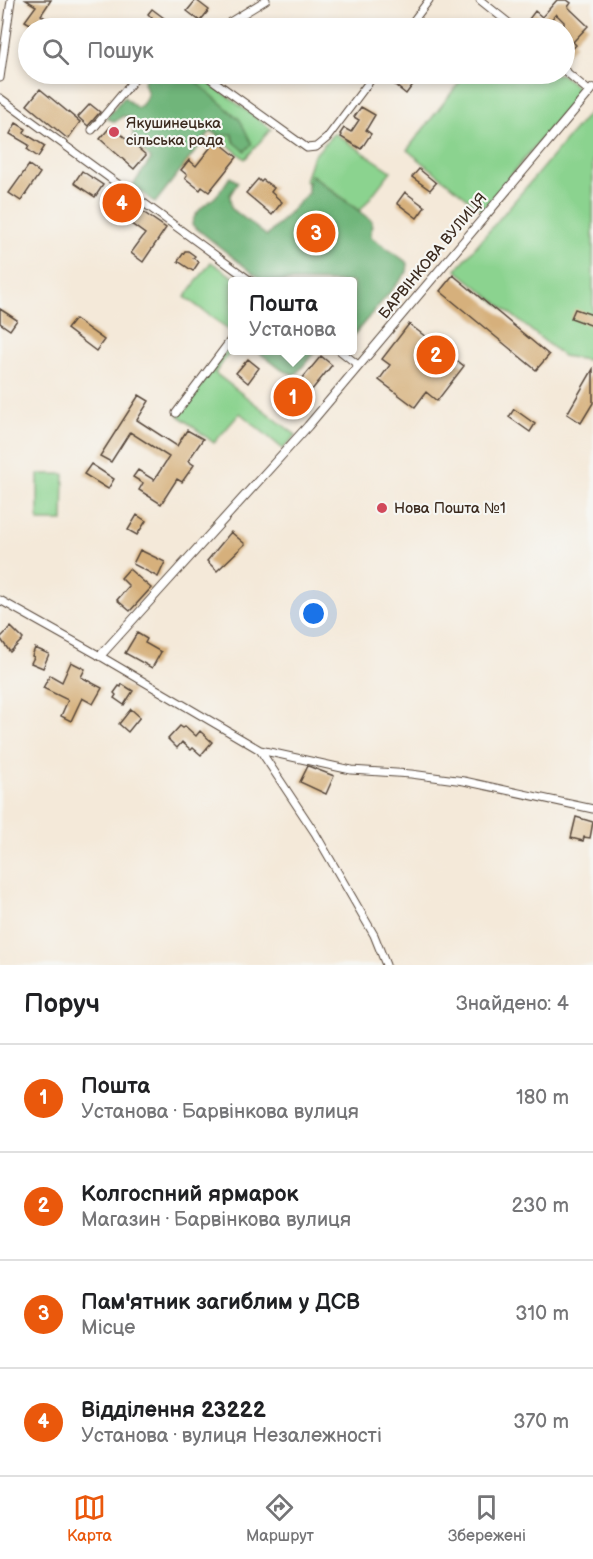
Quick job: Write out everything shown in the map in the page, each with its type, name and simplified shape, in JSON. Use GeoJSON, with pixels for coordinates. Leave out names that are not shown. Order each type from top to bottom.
{"type":"FeatureCollection","features":[{"type":"Feature","properties":{"kind":"street"},"geometry":{"type":"LineString","coordinates":[[0,78],[11,0]]}},
{"type":"Feature","properties":{"kind":"street"},"geometry":{"type":"LineString","coordinates":[[236,18],[266,0]]}},
{"type":"Feature","properties":{"kind":"street"},"geometry":{"type":"LineString","coordinates":[[416,18],[429,0]]}},
{"type":"Feature","properties":{"kind":"street"},"geometry":{"type":"LineString","coordinates":[[480,0],[502,18]]}},
{"type":"Feature","properties":{"kind":"street"},"geometry":{"type":"LineString","coordinates":[[575,78],[591,90]]}},
{"type":"Feature","properties":{"kind":"street"},"geometry":{"type":"LineString","coordinates":[[92,130],[131,84]]}},
{"type":"Feature","properties":{"kind":"street"},"geometry":{"type":"LineString","coordinates":[[218,84],[307,148],[316,147],[327,138],[368,84]]}},
{"type":"Feature","properties":{"kind":"street","name":"БАРВІНКОВА ВУЛИЦЯ"},"geometry":{"type":"LineString","coordinates":[[100,656],[260,480],[591,90]]}},
{"type":"Feature","properties":{"kind":"street"},"geometry":{"type":"LineString","coordinates":[[0,98],[245,277]]}},
{"type":"Feature","properties":{"kind":"street"},"geometry":{"type":"LineString","coordinates":[[176,413],[228,344]]}},
{"type":"Feature","properties":{"kind":"street"},"geometry":{"type":"LineString","coordinates":[[344,355],[358,366]]}},
{"type":"Feature","properties":{"kind":"street"},"geometry":{"type":"LineString","coordinates":[[0,600],[260,750],[351,770],[411,774],[464,781],[593,809]]}},
{"type":"Feature","properties":{"kind":"street"},"geometry":{"type":"LineString","coordinates":[[260,750],[315,833],[374,934],[386,965]]}},
{"type":"Feature","properties":{"kind":"green space"},"geometry":{"type":"Polygon","coordinates":[[[144,84],[199,84],[240,120],[252,144],[245,151],[234,142],[232,134],[220,135],[211,131],[155,203],[133,185],[151,159],[133,140],[133,122],[130,117],[123,116],[115,122],[106,118],[124,97],[137,108],[142,105],[148,94],[144,84]]]}},
{"type":"Feature","properties":{"kind":"green space"},"geometry":{"type":"Polygon","coordinates":[[[199,84],[211,84],[271,129],[245,159],[211,131],[240,120],[199,84]]]}},
{"type":"Feature","properties":{"kind":"green space"},"geometry":{"type":"Polygon","coordinates":[[[458,84],[574,84],[580,89],[580,92],[482,210],[407,150],[458,84]]]}},
{"type":"Feature","properties":{"kind":"green space"},"geometry":{"type":"Polygon","coordinates":[[[593,108],[593,361],[563,356],[456,270],[593,108]]]}},
{"type":"Feature","properties":{"kind":"green space"},"geometry":{"type":"Polygon","coordinates":[[[334,133],[391,171],[360,211],[312,175],[308,183],[305,181],[312,158],[334,133]]]}},
{"type":"Feature","properties":{"kind":"green space"},"geometry":{"type":"Polygon","coordinates":[[[311,175],[372,221],[371,237],[408,263],[407,272],[357,331],[357,277],[258,277],[192,225],[197,213],[216,196],[230,177],[238,182],[230,195],[231,208],[267,236],[308,193],[311,175]]]}},
{"type":"Feature","properties":{"kind":"green space"},"geometry":{"type":"Polygon","coordinates":[[[211,262],[233,277],[228,277],[228,329],[185,297],[211,262]]]}},
{"type":"Feature","properties":{"kind":"green space"},"geometry":{"type":"Polygon","coordinates":[[[228,348],[228,355],[215,373],[296,435],[283,449],[240,413],[214,443],[178,415],[228,348]]]}},
{"type":"Feature","properties":{"kind":"green space"},"geometry":{"type":"Polygon","coordinates":[[[262,355],[312,355],[295,375],[282,370],[262,355]]]}},
{"type":"Feature","properties":{"kind":"green space"},"geometry":{"type":"Polygon","coordinates":[[[38,474],[64,474],[63,521],[38,521],[38,474]]]}},
{"type":"Feature","properties":{"kind":"building"},"geometry":{"type":"Polygon","coordinates":[[[26,0],[51,0],[41,15],[45,18],[27,18],[36,6],[26,0]]]}},
{"type":"Feature","properties":{"kind":"building"},"geometry":{"type":"Polygon","coordinates":[[[196,0],[209,10],[202,18],[196,18],[187,11],[196,0]]]}},
{"type":"Feature","properties":{"kind":"building"},"geometry":{"type":"Polygon","coordinates":[[[557,0],[567,0],[571,3],[568,7],[588,26],[575,40],[575,18],[560,18],[556,14],[553,18],[530,18],[535,11],[542,17],[557,0]]]}},
{"type":"Feature","properties":{"kind":"building"},"geometry":{"type":"Polygon","coordinates":[[[152,9],[164,18],[152,18],[148,14],[152,9]]]}},
{"type":"Feature","properties":{"kind":"building"},"geometry":{"type":"Polygon","coordinates":[[[394,84],[413,84],[406,94],[394,84]]]}},
{"type":"Feature","properties":{"kind":"building"},"geometry":{"type":"Polygon","coordinates":[[[40,89],[80,122],[68,139],[27,105],[40,89]]]}},
{"type":"Feature","properties":{"kind":"building"},"geometry":{"type":"Polygon","coordinates":[[[90,104],[100,112],[88,126],[78,117],[90,104]]]}},
{"type":"Feature","properties":{"kind":"building"},"geometry":{"type":"Polygon","coordinates":[[[361,107],[375,115],[366,130],[371,134],[361,149],[341,137],[340,134],[344,128],[351,132],[359,120],[354,117],[361,107]]]}},
{"type":"Feature","properties":{"kind":"building"},"geometry":{"type":"Polygon","coordinates":[[[16,123],[26,129],[24,133],[45,146],[38,157],[27,149],[29,145],[10,134],[16,123]]]}},
{"type":"Feature","properties":{"kind":"building"},"geometry":{"type":"Polygon","coordinates":[[[111,126],[146,155],[134,169],[100,139],[111,126]]]}},
{"type":"Feature","properties":{"kind":"building"},"geometry":{"type":"Polygon","coordinates":[[[211,136],[237,157],[209,192],[202,187],[200,190],[185,178],[187,175],[181,170],[189,160],[196,166],[210,148],[205,144],[211,136]]]}},
{"type":"Feature","properties":{"kind":"building"},"geometry":{"type":"Polygon","coordinates":[[[29,165],[40,173],[21,201],[9,193],[29,165]]]}},
{"type":"Feature","properties":{"kind":"building"},"geometry":{"type":"Polygon","coordinates":[[[419,169],[436,183],[430,190],[412,177],[419,169]]]}},
{"type":"Feature","properties":{"kind":"building"},"geometry":{"type":"Polygon","coordinates":[[[82,171],[103,185],[95,197],[74,183],[82,171]]]}},
{"type":"Feature","properties":{"kind":"building"},"geometry":{"type":"Polygon","coordinates":[[[258,179],[274,188],[271,192],[282,202],[272,215],[246,193],[258,179]]]}},
{"type":"Feature","properties":{"kind":"building"},"geometry":{"type":"Polygon","coordinates":[[[114,192],[166,228],[143,262],[131,253],[145,234],[105,205],[114,192]]]}},
{"type":"Feature","properties":{"kind":"building"},"geometry":{"type":"Polygon","coordinates":[[[405,192],[425,207],[417,218],[397,203],[405,192]]]}},
{"type":"Feature","properties":{"kind":"building"},"geometry":{"type":"Polygon","coordinates":[[[185,251],[195,256],[193,258],[199,262],[193,271],[178,261],[185,251]]]}},
{"type":"Feature","properties":{"kind":"building"},"geometry":{"type":"Polygon","coordinates":[[[453,275],[549,355],[536,370],[440,291],[453,275]]]}},
{"type":"Feature","properties":{"kind":"building"},"geometry":{"type":"Polygon","coordinates":[[[0,309],[17,320],[10,330],[0,323],[0,309]]]}},
{"type":"Feature","properties":{"kind":"building"},"geometry":{"type":"Polygon","coordinates":[[[575,309],[593,315],[593,326],[571,318],[575,309]]]}},
{"type":"Feature","properties":{"kind":"building"},"geometry":{"type":"Polygon","coordinates":[[[75,319],[104,340],[96,351],[67,329],[75,319]]]}},
{"type":"Feature","properties":{"kind":"building"},"geometry":{"type":"Polygon","coordinates":[[[409,324],[464,366],[437,401],[426,392],[415,407],[379,380],[390,365],[382,359],[409,324]]]}},
{"type":"Feature","properties":{"kind":"building"},"geometry":{"type":"Polygon","coordinates":[[[321,356],[332,365],[298,407],[286,398],[321,356]]]}},
{"type":"Feature","properties":{"kind":"building"},"geometry":{"type":"Polygon","coordinates":[[[248,359],[259,368],[248,383],[236,373],[248,359]]]}},
{"type":"Feature","properties":{"kind":"building"},"geometry":{"type":"Polygon","coordinates":[[[593,369],[593,403],[581,423],[567,414],[593,369]]]}},
{"type":"Feature","properties":{"kind":"building"},"geometry":{"type":"Polygon","coordinates":[[[139,395],[149,401],[137,420],[177,446],[187,430],[203,439],[188,461],[194,465],[182,482],[177,479],[161,504],[139,490],[143,483],[133,477],[138,470],[154,480],[169,457],[130,432],[111,462],[100,456],[139,395]]]}},
{"type":"Feature","properties":{"kind":"building"},"geometry":{"type":"Polygon","coordinates":[[[514,409],[535,424],[530,432],[509,417],[514,409]]]}},
{"type":"Feature","properties":{"kind":"building"},"geometry":{"type":"Polygon","coordinates":[[[91,464],[114,479],[108,489],[84,474],[91,464]]]}},
{"type":"Feature","properties":{"kind":"building"},"geometry":{"type":"Polygon","coordinates":[[[137,515],[146,521],[137,535],[128,530],[137,515]]]}},
{"type":"Feature","properties":{"kind":"building"},"geometry":{"type":"Polygon","coordinates":[[[231,532],[245,544],[217,571],[207,561],[231,532]]]}},
{"type":"Feature","properties":{"kind":"building"},"geometry":{"type":"Polygon","coordinates":[[[140,550],[165,562],[158,577],[133,564],[140,550]]]}},
{"type":"Feature","properties":{"kind":"building"},"geometry":{"type":"Polygon","coordinates":[[[129,569],[151,588],[130,611],[117,600],[129,586],[121,578],[129,569]]]}},
{"type":"Feature","properties":{"kind":"building"},"geometry":{"type":"Polygon","coordinates":[[[11,627],[23,639],[10,652],[0,638],[11,627]]]}},
{"type":"Feature","properties":{"kind":"building"},"geometry":{"type":"Polygon","coordinates":[[[137,633],[147,639],[145,643],[161,652],[152,668],[125,653],[137,633]]]}},
{"type":"Feature","properties":{"kind":"building"},"geometry":{"type":"Polygon","coordinates":[[[35,648],[49,654],[43,668],[31,663],[35,648]]]}},
{"type":"Feature","properties":{"kind":"building"},"geometry":{"type":"Polygon","coordinates":[[[71,662],[85,669],[81,677],[102,688],[93,704],[82,698],[71,721],[61,716],[68,700],[43,688],[50,675],[62,682],[71,662]]]}},
{"type":"Feature","properties":{"kind":"building"},"geometry":{"type":"Polygon","coordinates":[[[122,684],[133,691],[124,705],[114,698],[116,695],[114,693],[122,684]]]}},
{"type":"Feature","properties":{"kind":"building"},"geometry":{"type":"Polygon","coordinates":[[[131,709],[140,717],[128,732],[119,724],[131,709]]]}},
{"type":"Feature","properties":{"kind":"building"},"geometry":{"type":"Polygon","coordinates":[[[180,726],[183,728],[185,726],[196,736],[200,731],[212,742],[201,755],[182,742],[177,748],[168,739],[180,726]]]}},
{"type":"Feature","properties":{"kind":"building"},"geometry":{"type":"Polygon","coordinates":[[[308,766],[334,776],[326,794],[300,782],[308,766]]]}},
{"type":"Feature","properties":{"kind":"building"},"geometry":{"type":"Polygon","coordinates":[[[576,817],[593,822],[590,838],[584,837],[583,841],[571,838],[576,817]]]}},
{"type":"Feature","properties":{"kind":"place","name":"Якушинецька сільська рада"},"geometry":{"type":"Point","coordinates":[114,132]}},
{"type":"Feature","properties":{"kind":"place","name":"Відділення 23222"},"geometry":{"type":"Point","coordinates":[122,203]}},
{"type":"Feature","properties":{"kind":"place","name":"Пам'ятник загиблим у ДСВ"},"geometry":{"type":"Point","coordinates":[316,233]}},
{"type":"Feature","properties":{"kind":"place","name":"Колгоспний ярмарок"},"geometry":{"type":"Point","coordinates":[436,355]}},
{"type":"Feature","properties":{"kind":"place","name":"Пошта"},"geometry":{"type":"Point","coordinates":[293,397]}},
{"type":"Feature","properties":{"kind":"place","name":"Нова Пошта №1"},"geometry":{"type":"Point","coordinates":[382,508]}}]}
